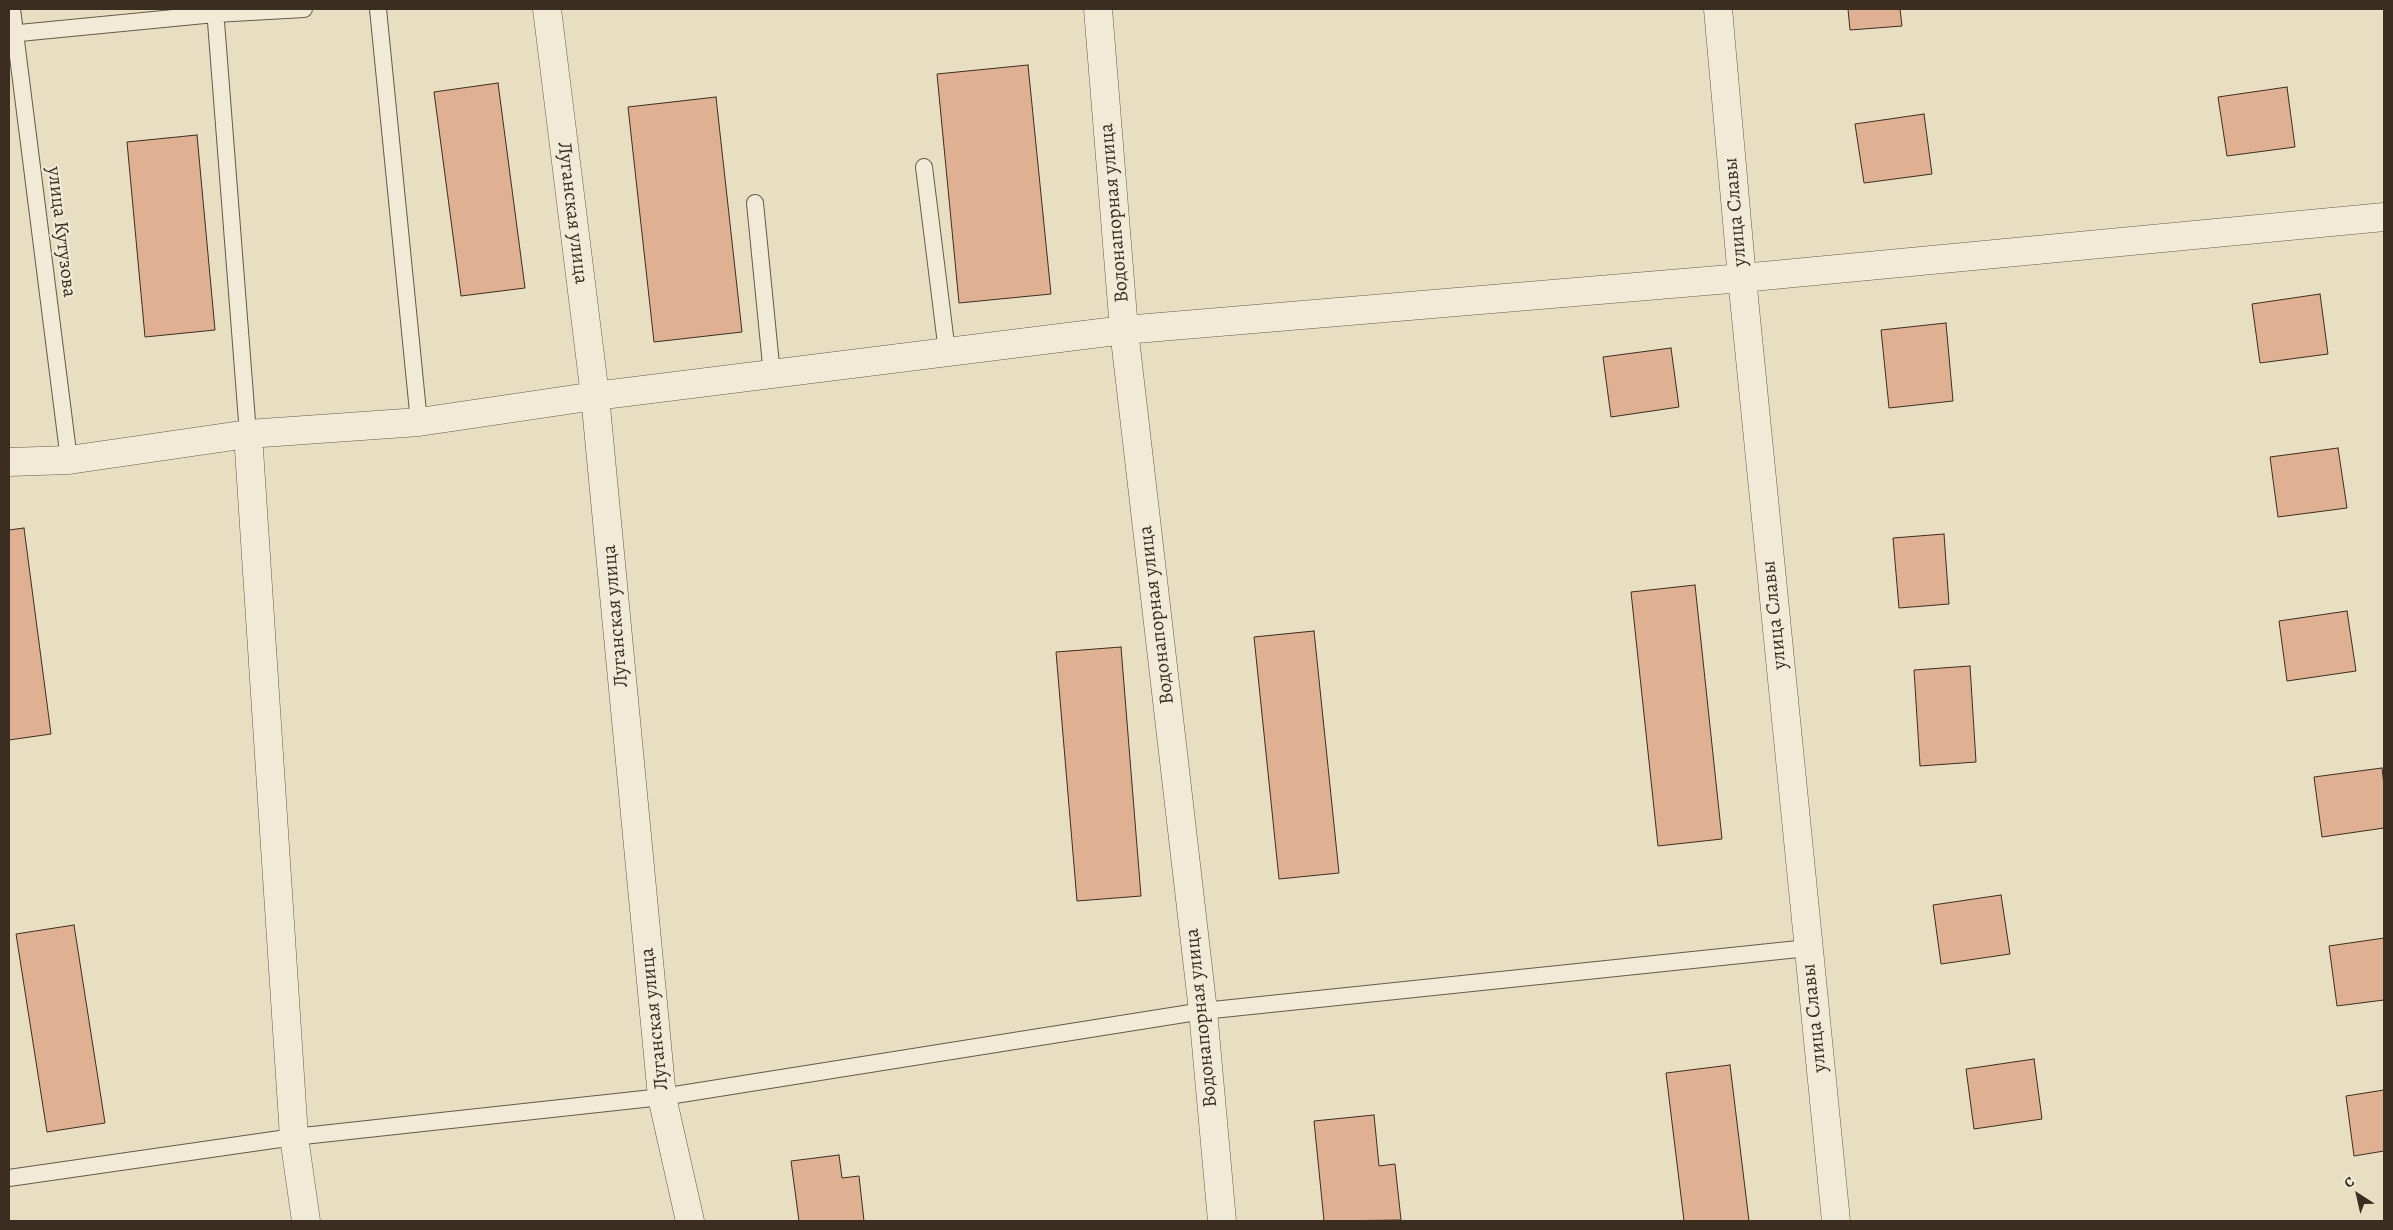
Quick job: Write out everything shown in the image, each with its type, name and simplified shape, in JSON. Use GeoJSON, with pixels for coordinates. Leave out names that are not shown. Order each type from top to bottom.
{"type":"FeatureCollection","features":[{"type":"Feature","properties":{"kind":"street","name":"Луганская улица"},"geometry":{"type":"LineString","coordinates":[[547,9],[595,396],[662,1097],[690,1221]]}},
{"type":"Feature","properties":{"kind":"street","name":"Водонапорная улица"},"geometry":{"type":"LineString","coordinates":[[1098,9],[1124,330],[1203,1010],[1222,1221]]}},
{"type":"Feature","properties":{"kind":"street","name":"улица Славы"},"geometry":{"type":"LineString","coordinates":[[1718,9],[1742,278],[1836,1221]]}},
{"type":"Feature","properties":{"kind":"street"},"geometry":{"type":"LineString","coordinates":[[9,462],[69,460],[248,434],[419,422],[595,396],[1124,330],[1742,278],[2384,217]]}},
{"type":"Feature","properties":{"kind":"street"},"geometry":{"type":"LineString","coordinates":[[248,434],[294,1137],[306,1221]]}},
{"type":"Feature","properties":{"kind":"lane","name":"улица Кутузова"},"geometry":{"type":"LineString","coordinates":[[12,9],[11,34],[69,460]]}},
{"type":"Feature","properties":{"kind":"lane"},"geometry":{"type":"LineString","coordinates":[[11,34],[215,11],[304,9]]}},
{"type":"Feature","properties":{"kind":"lane"},"geometry":{"type":"LineString","coordinates":[[378,9],[419,422]]}},
{"type":"Feature","properties":{"kind":"lane"},"geometry":{"type":"LineString","coordinates":[[215,11],[248,434]]}},
{"type":"Feature","properties":{"kind":"lane"},"geometry":{"type":"LineString","coordinates":[[924,167],[947,352]]}},
{"type":"Feature","properties":{"kind":"lane"},"geometry":{"type":"LineString","coordinates":[[755,203],[772,375]]}},
{"type":"Feature","properties":{"kind":"lane"},"geometry":{"type":"LineString","coordinates":[[9,1178],[294,1137],[662,1097],[1203,1010],[1808,948]]}},
{"type":"Feature","properties":{"kind":"building"},"geometry":{"type":"Polygon","coordinates":[[[1848,9],[1900,9],[1902,26],[1850,30],[1848,9]]]}},
{"type":"Feature","properties":{"kind":"building"},"geometry":{"type":"Polygon","coordinates":[[[1028,65],[1051,294],[959,303],[937,74],[1028,65]]]}},
{"type":"Feature","properties":{"kind":"building"},"geometry":{"type":"Polygon","coordinates":[[[498,83],[525,288],[461,296],[434,92],[498,83]]]}},
{"type":"Feature","properties":{"kind":"building"},"geometry":{"type":"Polygon","coordinates":[[[2287,87],[2295,147],[2227,156],[2218,97],[2287,87]]]}},
{"type":"Feature","properties":{"kind":"building"},"geometry":{"type":"Polygon","coordinates":[[[716,97],[742,332],[654,342],[628,107],[716,97]]]}},
{"type":"Feature","properties":{"kind":"building"},"geometry":{"type":"Polygon","coordinates":[[[1924,114],[1932,174],[1864,183],[1855,124],[1924,114]]]}},
{"type":"Feature","properties":{"kind":"building"},"geometry":{"type":"Polygon","coordinates":[[[197,135],[215,330],[145,337],[127,142],[197,135]]]}},
{"type":"Feature","properties":{"kind":"building"},"geometry":{"type":"Polygon","coordinates":[[[2320,294],[2328,354],[2260,363],[2252,304],[2320,294]]]}},
{"type":"Feature","properties":{"kind":"building"},"geometry":{"type":"Polygon","coordinates":[[[1946,323],[1953,401],[1889,408],[1881,330],[1946,323]]]}},
{"type":"Feature","properties":{"kind":"building"},"geometry":{"type":"Polygon","coordinates":[[[1671,348],[1679,407],[1611,417],[1603,357],[1671,348]]]}},
{"type":"Feature","properties":{"kind":"building"},"geometry":{"type":"Polygon","coordinates":[[[2338,448],[2347,508],[2278,517],[2270,457],[2338,448]]]}},
{"type":"Feature","properties":{"kind":"building"},"geometry":{"type":"Polygon","coordinates":[[[24,528],[51,734],[9,740],[9,530],[24,528]]]}},
{"type":"Feature","properties":{"kind":"building"},"geometry":{"type":"Polygon","coordinates":[[[1944,534],[1949,604],[1899,608],[1893,538],[1944,534]]]}},
{"type":"Feature","properties":{"kind":"building"},"geometry":{"type":"Polygon","coordinates":[[[1695,585],[1722,839],[1658,846],[1631,592],[1695,585]]]}},
{"type":"Feature","properties":{"kind":"building"},"geometry":{"type":"Polygon","coordinates":[[[2347,611],[2356,671],[2287,681],[2279,621],[2347,611]]]}},
{"type":"Feature","properties":{"kind":"building"},"geometry":{"type":"Polygon","coordinates":[[[1314,631],[1339,873],[1279,879],[1254,637],[1314,631]]]}},
{"type":"Feature","properties":{"kind":"building"},"geometry":{"type":"Polygon","coordinates":[[[1121,647],[1141,896],[1077,901],[1056,652],[1121,647]]]}},
{"type":"Feature","properties":{"kind":"building"},"geometry":{"type":"Polygon","coordinates":[[[1970,666],[1976,762],[1920,766],[1914,670],[1970,666]]]}},
{"type":"Feature","properties":{"kind":"building"},"geometry":{"type":"Polygon","coordinates":[[[2382,768],[2384,828],[2322,837],[2314,777],[2382,768]]]}},
{"type":"Feature","properties":{"kind":"building"},"geometry":{"type":"Polygon","coordinates":[[[2001,895],[2010,954],[1941,964],[1933,905],[2001,895]]]}},
{"type":"Feature","properties":{"kind":"building"},"geometry":{"type":"Polygon","coordinates":[[[74,925],[105,1123],[47,1132],[16,934],[74,925]]]}},
{"type":"Feature","properties":{"kind":"building"},"geometry":{"type":"Polygon","coordinates":[[[2384,938],[2384,1000],[2337,1006],[2329,946],[2384,938]]]}},
{"type":"Feature","properties":{"kind":"building"},"geometry":{"type":"Polygon","coordinates":[[[2034,1059],[2042,1119],[1974,1129],[1966,1069],[2034,1059]]]}},
{"type":"Feature","properties":{"kind":"building"},"geometry":{"type":"Polygon","coordinates":[[[1730,1065],[1749,1221],[1684,1221],[1666,1073],[1730,1065]]]}},
{"type":"Feature","properties":{"kind":"building"},"geometry":{"type":"Polygon","coordinates":[[[2384,1090],[2384,1151],[2354,1156],[2346,1096],[2384,1090]]]}},
{"type":"Feature","properties":{"kind":"building"},"geometry":{"type":"Polygon","coordinates":[[[1374,1115],[1379,1166],[1395,1164],[1401,1220],[1324,1221],[1314,1121],[1374,1115]]]}},
{"type":"Feature","properties":{"kind":"building"},"geometry":{"type":"Polygon","coordinates":[[[839,1155],[842,1178],[859,1176],[864,1221],[799,1221],[791,1161],[839,1155]]]}}]}
